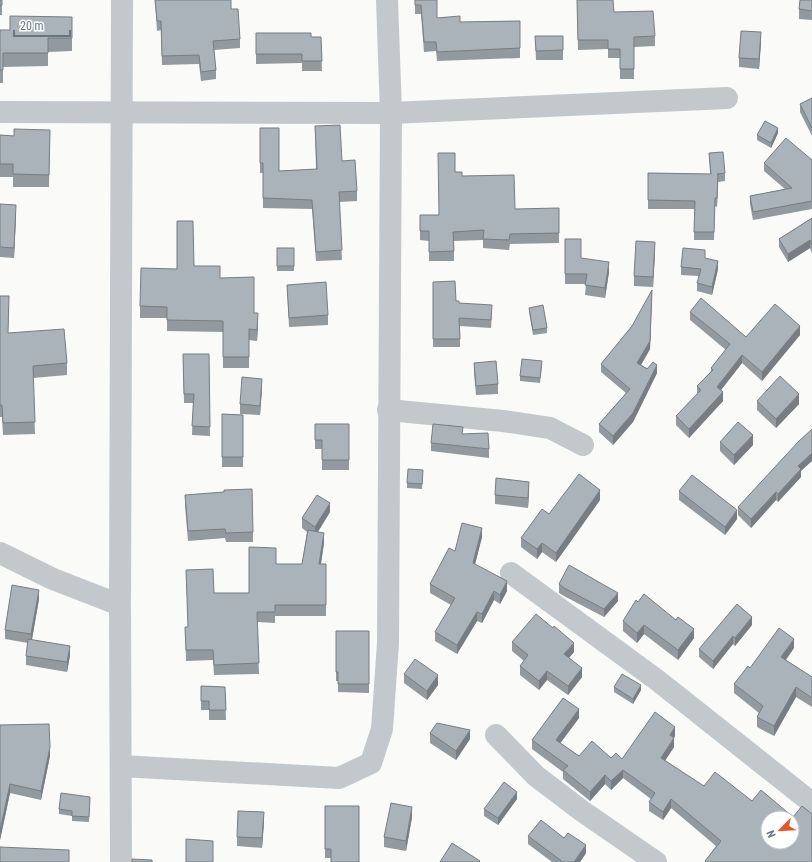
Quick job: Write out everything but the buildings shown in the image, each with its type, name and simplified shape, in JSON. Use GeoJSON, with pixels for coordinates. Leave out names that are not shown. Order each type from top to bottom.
{"type":"FeatureCollection","features":[{"type":"Feature","properties":{"kind":"street"},"geometry":{"type":"LineString","coordinates":[[121,862],[120,605],[122,0]]}},
{"type":"Feature","properties":{"kind":"street"},"geometry":{"type":"LineString","coordinates":[[120,766],[339,778],[370,763],[382,729],[388,643],[388,410],[391,113],[387,0]]}},
{"type":"Feature","properties":{"kind":"street"},"geometry":{"type":"LineString","coordinates":[[0,112],[391,113],[727,98]]}},
{"type":"Feature","properties":{"kind":"street"},"geometry":{"type":"LineString","coordinates":[[388,410],[503,421],[550,428],[583,445]]}},
{"type":"Feature","properties":{"kind":"street"},"geometry":{"type":"LineString","coordinates":[[0,553],[53,579],[120,605]]}},
{"type":"Feature","properties":{"kind":"street"},"geometry":{"type":"LineString","coordinates":[[511,573],[657,680],[812,803]]}},
{"type":"Feature","properties":{"kind":"street"},"geometry":{"type":"LineString","coordinates":[[496,735],[536,776],[582,811],[656,862]]}}]}
